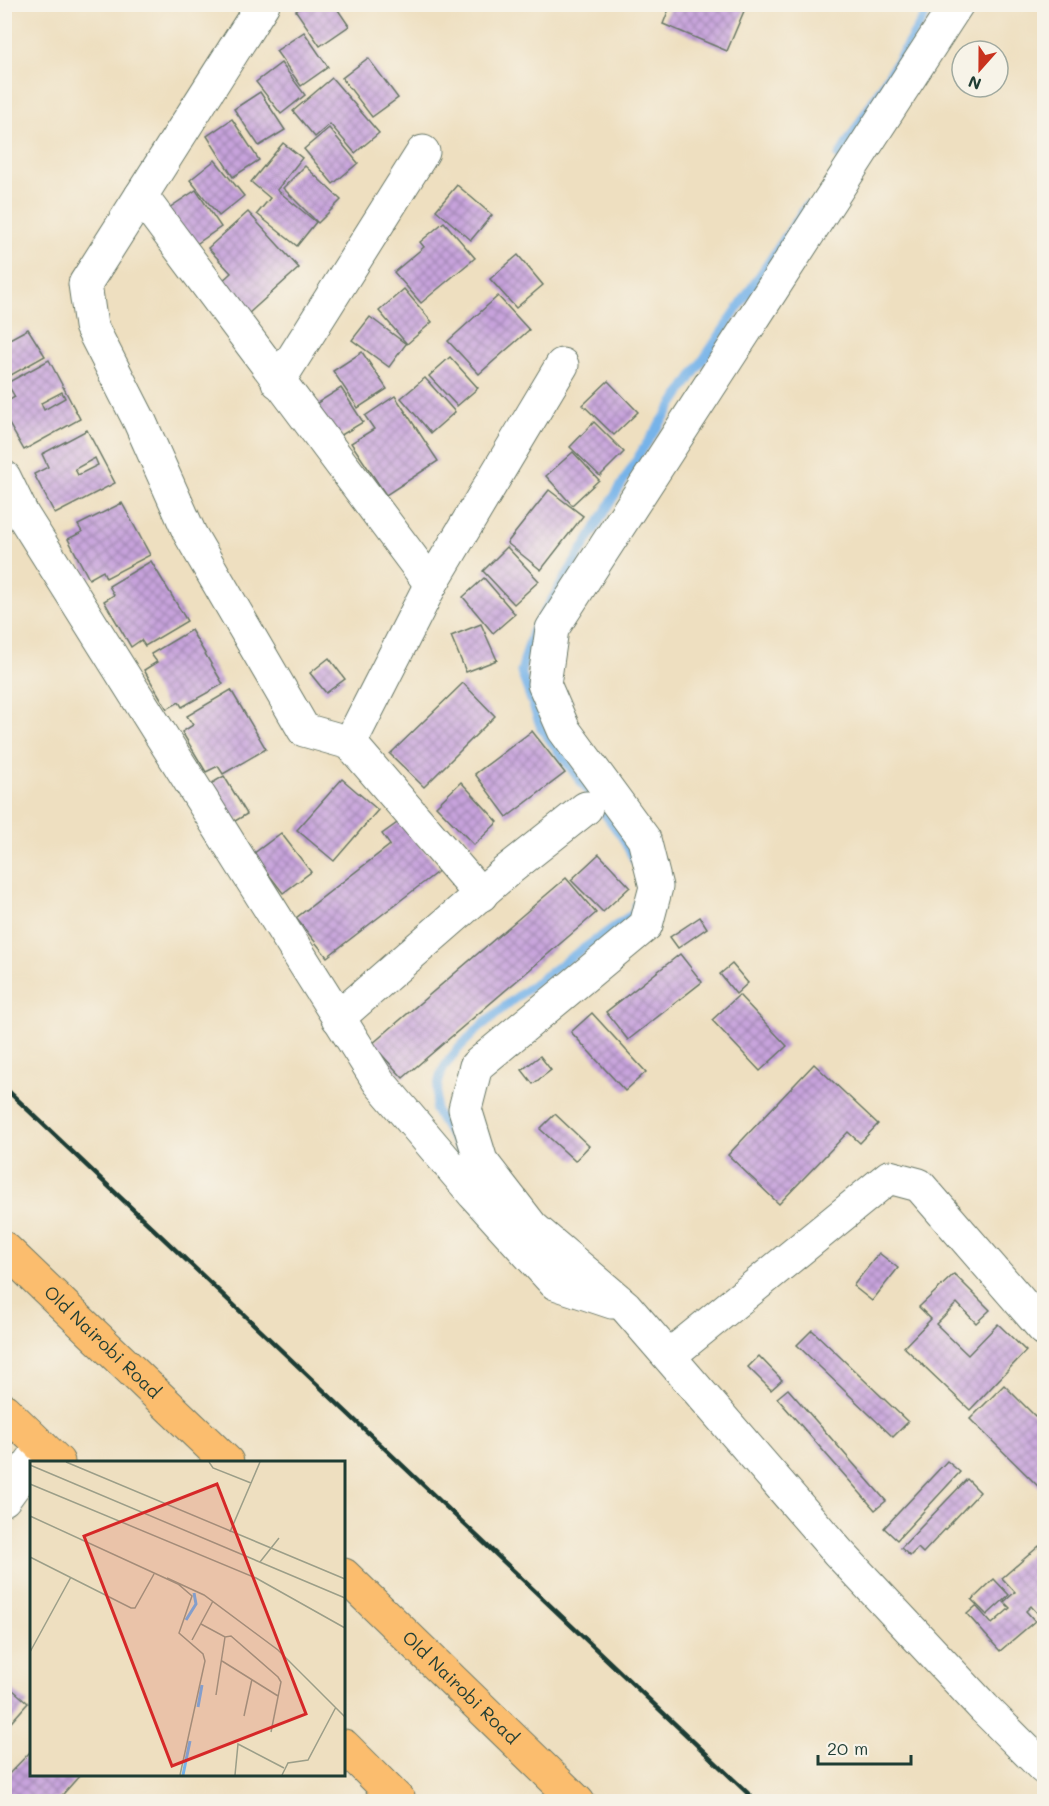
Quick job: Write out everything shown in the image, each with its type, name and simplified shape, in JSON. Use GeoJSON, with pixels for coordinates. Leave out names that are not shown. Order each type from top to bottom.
{"type":"FeatureCollection","features":[{"type":"Feature","properties":{"kind":"highway","name":"Old Nairobi Road"},"geometry":{"type":"LineString","coordinates":[[4,1248],[226,1461]]}},
{"type":"Feature","properties":{"kind":"highway"},"geometry":{"type":"LineString","coordinates":[[4,1410],[50,1455]]}},
{"type":"Feature","properties":{"kind":"highway","name":"Old Nairobi Road"},"geometry":{"type":"LineString","coordinates":[[345,1576],[578,1802]]}},
{"type":"Feature","properties":{"kind":"highway"},"geometry":{"type":"LineString","coordinates":[[345,1747],[400,1802]]}},
{"type":"Feature","properties":{"kind":"street"},"geometry":{"type":"LineString","coordinates":[[263,4],[86,284],[91,326],[140,422],[190,534],[304,730],[350,743],[481,895]]}},
{"type":"Feature","properties":{"kind":"street"},"geometry":{"type":"LineString","coordinates":[[957,4],[552,629],[544,684],[564,730],[644,839],[656,887],[646,925],[476,1066],[465,1109],[482,1161],[532,1227],[625,1306],[838,1552],[984,1708],[1044,1768]]}},
{"type":"Feature","properties":{"kind":"street"},"geometry":{"type":"LineString","coordinates":[[278,382],[423,152]]}},
{"type":"Feature","properties":{"kind":"street"},"geometry":{"type":"LineString","coordinates":[[141,196],[430,584]]}},
{"type":"Feature","properties":{"kind":"street"},"geometry":{"type":"LineString","coordinates":[[350,743],[430,584],[562,365]]}},
{"type":"Feature","properties":{"kind":"street"},"geometry":{"type":"LineString","coordinates":[[4,477],[22,514],[379,1082],[474,1194],[555,1283],[625,1306]]}},
{"type":"Feature","properties":{"kind":"street"},"geometry":{"type":"LineString","coordinates":[[338,1018],[586,808]]}},
{"type":"Feature","properties":{"kind":"street"},"geometry":{"type":"LineString","coordinates":[[669,1356],[889,1177],[919,1185],[1044,1329]]}},
{"type":"Feature","properties":{"kind":"street"},"geometry":{"type":"LineString","coordinates":[[4,1499],[30,1474]]}},
{"type":"Feature","properties":{"kind":"building"},"geometry":{"type":"Polygon","coordinates":[[[305,4],[334,4],[349,26],[320,46],[296,11],[305,4]]]}},
{"type":"Feature","properties":{"kind":"building"},"geometry":{"type":"Polygon","coordinates":[[[671,4],[747,4],[727,51],[663,24],[671,4]]]}},
{"type":"Feature","properties":{"kind":"building"},"geometry":{"type":"Polygon","coordinates":[[[304,32],[328,67],[301,86],[276,51],[304,32]]]}},
{"type":"Feature","properties":{"kind":"building"},"geometry":{"type":"Polygon","coordinates":[[[368,58],[398,98],[372,117],[342,78],[368,58]]]}},
{"type":"Feature","properties":{"kind":"building"},"geometry":{"type":"Polygon","coordinates":[[[281,63],[305,95],[281,114],[256,82],[281,63]]]}},
{"type":"Feature","properties":{"kind":"building"},"geometry":{"type":"Polygon","coordinates":[[[332,78],[379,133],[355,153],[330,124],[315,137],[293,111],[332,78]]]}},
{"type":"Feature","properties":{"kind":"building"},"geometry":{"type":"Polygon","coordinates":[[[260,92],[285,130],[259,146],[234,109],[260,92]]]}},
{"type":"Feature","properties":{"kind":"building"},"geometry":{"type":"Polygon","coordinates":[[[232,119],[259,160],[233,177],[207,136],[232,119]]]}},
{"type":"Feature","properties":{"kind":"building"},"geometry":{"type":"Polygon","coordinates":[[[329,128],[358,163],[333,184],[304,149],[329,128]]]}},
{"type":"Feature","properties":{"kind":"building"},"geometry":{"type":"Polygon","coordinates":[[[283,143],[302,158],[277,190],[316,222],[297,246],[257,214],[270,198],[251,182],[283,143]]]}},
{"type":"Feature","properties":{"kind":"building"},"geometry":{"type":"Polygon","coordinates":[[[215,160],[244,196],[219,216],[190,180],[215,160]]]}},
{"type":"Feature","properties":{"kind":"building"},"geometry":{"type":"Polygon","coordinates":[[[305,166],[341,200],[318,223],[283,188],[305,166]]]}},
{"type":"Feature","properties":{"kind":"building"},"geometry":{"type":"Polygon","coordinates":[[[457,185],[492,215],[471,240],[436,210],[457,185]]]}},
{"type":"Feature","properties":{"kind":"building"},"geometry":{"type":"Polygon","coordinates":[[[196,190],[221,227],[192,247],[166,210],[196,190]]]}},
{"type":"Feature","properties":{"kind":"building"},"geometry":{"type":"Polygon","coordinates":[[[248,212],[299,268],[248,314],[220,283],[231,273],[208,248],[248,212]]]}},
{"type":"Feature","properties":{"kind":"building"},"geometry":{"type":"Polygon","coordinates":[[[444,222],[475,258],[421,303],[394,272],[424,247],[420,242],[444,222]]]}},
{"type":"Feature","properties":{"kind":"building"},"geometry":{"type":"Polygon","coordinates":[[[518,255],[543,285],[516,308],[490,279],[518,255]]]}},
{"type":"Feature","properties":{"kind":"building"},"geometry":{"type":"Polygon","coordinates":[[[404,289],[432,322],[407,344],[379,311],[404,289]]]}},
{"type":"Feature","properties":{"kind":"building"},"geometry":{"type":"Polygon","coordinates":[[[498,296],[529,330],[479,374],[448,341],[498,296]]]}},
{"type":"Feature","properties":{"kind":"building"},"geometry":{"type":"Polygon","coordinates":[[[370,317],[406,344],[389,367],[352,340],[370,317]]]}},
{"type":"Feature","properties":{"kind":"building"},"geometry":{"type":"Polygon","coordinates":[[[28,329],[45,356],[4,379],[4,342],[28,329]]]}},
{"type":"Feature","properties":{"kind":"building"},"geometry":{"type":"Polygon","coordinates":[[[362,352],[387,389],[358,408],[333,371],[362,352]]]}},
{"type":"Feature","properties":{"kind":"building"},"geometry":{"type":"Polygon","coordinates":[[[450,357],[478,388],[457,406],[429,376],[450,357]]]}},
{"type":"Feature","properties":{"kind":"building"},"geometry":{"type":"Polygon","coordinates":[[[49,360],[80,419],[24,450],[4,415],[4,403],[15,397],[7,383],[49,360]],[[62,392],[41,403],[44,410],[65,398],[62,392]]]}},
{"type":"Feature","properties":{"kind":"building"},"geometry":{"type":"Polygon","coordinates":[[[425,378],[455,412],[431,433],[401,398],[425,378]]]}},
{"type":"Feature","properties":{"kind":"building"},"geometry":{"type":"Polygon","coordinates":[[[608,381],[638,412],[614,435],[583,405],[608,381]]]}},
{"type":"Feature","properties":{"kind":"building"},"geometry":{"type":"Polygon","coordinates":[[[341,388],[363,422],[335,439],[314,405],[341,388]]]}},
{"type":"Feature","properties":{"kind":"building"},"geometry":{"type":"Polygon","coordinates":[[[395,396],[438,461],[386,495],[351,443],[374,429],[365,416],[395,396]]]}},
{"type":"Feature","properties":{"kind":"building"},"geometry":{"type":"Polygon","coordinates":[[[594,422],[624,452],[600,476],[570,447],[594,422]]]}},
{"type":"Feature","properties":{"kind":"building"},"geometry":{"type":"Polygon","coordinates":[[[87,430],[115,483],[55,514],[34,474],[48,467],[42,454],[87,430]],[[95,458],[75,469],[78,475],[98,465],[95,458]]]}},
{"type":"Feature","properties":{"kind":"building"},"geometry":{"type":"Polygon","coordinates":[[[573,452],[599,480],[572,505],[546,476],[573,452]]]}},
{"type":"Feature","properties":{"kind":"building"},"geometry":{"type":"Polygon","coordinates":[[[549,490],[583,516],[541,570],[507,543],[549,490]]]}},
{"type":"Feature","properties":{"kind":"building"},"geometry":{"type":"Polygon","coordinates":[[[122,503],[150,555],[106,578],[103,571],[89,579],[68,539],[82,532],[78,525],[122,503]]]}},
{"type":"Feature","properties":{"kind":"building"},"geometry":{"type":"Polygon","coordinates":[[[507,547],[539,581],[514,604],[483,571],[507,547]]]}},
{"type":"Feature","properties":{"kind":"building"},"geometry":{"type":"Polygon","coordinates":[[[151,561],[187,621],[145,646],[141,640],[131,647],[104,601],[114,595],[109,586],[151,561]]]}},
{"type":"Feature","properties":{"kind":"building"},"geometry":{"type":"Polygon","coordinates":[[[484,578],[515,614],[493,633],[463,597],[484,578]]]}},
{"type":"Feature","properties":{"kind":"building"},"geometry":{"type":"Polygon","coordinates":[[[481,624],[497,660],[466,672],[451,636],[481,624]]]}},
{"type":"Feature","properties":{"kind":"building"},"geometry":{"type":"Polygon","coordinates":[[[191,630],[223,684],[182,707],[179,702],[167,709],[144,670],[157,662],[151,654],[191,630]]]}},
{"type":"Feature","properties":{"kind":"building"},"geometry":{"type":"Polygon","coordinates":[[[329,658],[345,679],[326,693],[310,673],[329,658]]]}},
{"type":"Feature","properties":{"kind":"building"},"geometry":{"type":"Polygon","coordinates":[[[463,683],[495,716],[424,787],[390,754],[463,683]]]}},
{"type":"Feature","properties":{"kind":"building"},"geometry":{"type":"Polygon","coordinates":[[[231,690],[266,749],[223,774],[218,766],[206,772],[182,732],[193,725],[187,716],[231,690]]]}},
{"type":"Feature","properties":{"kind":"building"},"geometry":{"type":"Polygon","coordinates":[[[532,731],[565,773],[507,817],[475,774],[532,731]]]}},
{"type":"Feature","properties":{"kind":"building"},"geometry":{"type":"Polygon","coordinates":[[[224,776],[247,814],[230,824],[207,786],[224,776]]]}},
{"type":"Feature","properties":{"kind":"building"},"geometry":{"type":"Polygon","coordinates":[[[342,779],[378,810],[334,861],[297,830],[342,779]]]}},
{"type":"Feature","properties":{"kind":"building"},"geometry":{"type":"Polygon","coordinates":[[[461,782],[498,822],[474,845],[436,806],[461,782]]]}},
{"type":"Feature","properties":{"kind":"building"},"geometry":{"type":"Polygon","coordinates":[[[400,821],[440,870],[327,957],[296,918],[390,845],[382,834],[400,821]]]}},
{"type":"Feature","properties":{"kind":"building"},"geometry":{"type":"Polygon","coordinates":[[[281,833],[311,872],[283,893],[253,854],[281,833]]]}},
{"type":"Feature","properties":{"kind":"building"},"geometry":{"type":"Polygon","coordinates":[[[599,854],[630,887],[603,912],[571,880],[599,854]]]}},
{"type":"Feature","properties":{"kind":"building"},"geometry":{"type":"Polygon","coordinates":[[[566,878],[596,913],[403,1078],[372,1044],[566,878]]]}},
{"type":"Feature","properties":{"kind":"building"},"geometry":{"type":"Polygon","coordinates":[[[700,917],[707,928],[678,948],[670,937],[700,917]]]}},
{"type":"Feature","properties":{"kind":"building"},"geometry":{"type":"Polygon","coordinates":[[[680,954],[702,982],[628,1040],[606,1012],[680,954]]]}},
{"type":"Feature","properties":{"kind":"building"},"geometry":{"type":"Polygon","coordinates":[[[732,964],[748,983],[736,994],[720,974],[732,964]]]}},
{"type":"Feature","properties":{"kind":"building"},"geometry":{"type":"Polygon","coordinates":[[[739,995],[787,1046],[760,1071],[712,1020],[739,995]]]}},
{"type":"Feature","properties":{"kind":"building"},"geometry":{"type":"Polygon","coordinates":[[[592,1013],[646,1072],[625,1091],[571,1032],[592,1013]]]}},
{"type":"Feature","properties":{"kind":"building"},"geometry":{"type":"Polygon","coordinates":[[[540,1056],[551,1070],[533,1084],[522,1070],[540,1056]]]}},
{"type":"Feature","properties":{"kind":"building"},"geometry":{"type":"Polygon","coordinates":[[[814,1064],[878,1124],[860,1143],[848,1132],[779,1204],[728,1155],[814,1064]]]}},
{"type":"Feature","properties":{"kind":"building"},"geometry":{"type":"Polygon","coordinates":[[[555,1114],[589,1146],[575,1161],[540,1129],[555,1114]]]}},
{"type":"Feature","properties":{"kind":"building"},"geometry":{"type":"Polygon","coordinates":[[[879,1253],[898,1268],[872,1301],[853,1286],[879,1253]]]}},
{"type":"Feature","properties":{"kind":"building"},"geometry":{"type":"Polygon","coordinates":[[[954,1274],[990,1310],[976,1323],[957,1303],[936,1324],[968,1355],[998,1324],[1026,1351],[970,1410],[904,1347],[931,1319],[919,1307],[954,1274]]]}},
{"type":"Feature","properties":{"kind":"building"},"geometry":{"type":"Polygon","coordinates":[[[812,1330],[908,1422],[893,1437],[797,1345],[812,1330]]]}},
{"type":"Feature","properties":{"kind":"building"},"geometry":{"type":"Polygon","coordinates":[[[759,1356],[782,1380],[771,1390],[748,1367],[759,1356]]]}},
{"type":"Feature","properties":{"kind":"building"},"geometry":{"type":"Polygon","coordinates":[[[1004,1385],[1044,1425],[1044,1492],[970,1419],[1004,1385]]]}},
{"type":"Feature","properties":{"kind":"building"},"geometry":{"type":"Polygon","coordinates":[[[788,1389],[886,1501],[875,1510],[777,1398],[788,1389]]]}},
{"type":"Feature","properties":{"kind":"building"},"geometry":{"type":"Polygon","coordinates":[[[947,1461],[960,1472],[897,1540],[884,1528],[947,1461]]]}},
{"type":"Feature","properties":{"kind":"building"},"geometry":{"type":"Polygon","coordinates":[[[967,1479],[980,1492],[923,1553],[918,1548],[910,1556],[901,1548],[967,1479]]]}},
{"type":"Feature","properties":{"kind":"building"},"geometry":{"type":"Polygon","coordinates":[[[1039,1546],[1044,1553],[1044,1610],[1039,1615],[1031,1606],[1026,1611],[1035,1621],[1000,1651],[967,1614],[976,1606],[992,1624],[1010,1608],[1004,1602],[1015,1592],[1002,1578],[1039,1546]]]}},
{"type":"Feature","properties":{"kind":"building"},"geometry":{"type":"Polygon","coordinates":[[[994,1579],[1009,1595],[987,1615],[972,1600],[994,1579]]]}},
{"type":"Feature","properties":{"kind":"building"},"geometry":{"type":"Polygon","coordinates":[[[5,1683],[28,1703],[5,1729],[5,1683]]]}},
{"type":"Feature","properties":{"kind":"building"},"geometry":{"type":"Polygon","coordinates":[[[30,1752],[30,1776],[79,1776],[56,1802],[4,1802],[4,1779],[30,1752]]]}},
{"type":"Feature","properties":{"kind":"waterway"},"geometry":{"type":"LineString","coordinates":[[839,156],[932,4]]}},
{"type":"Feature","properties":{"kind":"waterway"},"geometry":{"type":"LineString","coordinates":[[635,861],[622,837],[541,728],[521,672],[532,632],[643,449],[807,205]]}},
{"type":"Feature","properties":{"kind":"waterway"},"geometry":{"type":"LineString","coordinates":[[468,1163],[435,1110],[441,1074],[452,1056],[498,1012],[634,913],[636,904]]}},
{"type":"Feature","properties":{"kind":"railway"},"geometry":{"type":"LineString","coordinates":[[4,1087],[757,1802]]}}]}
